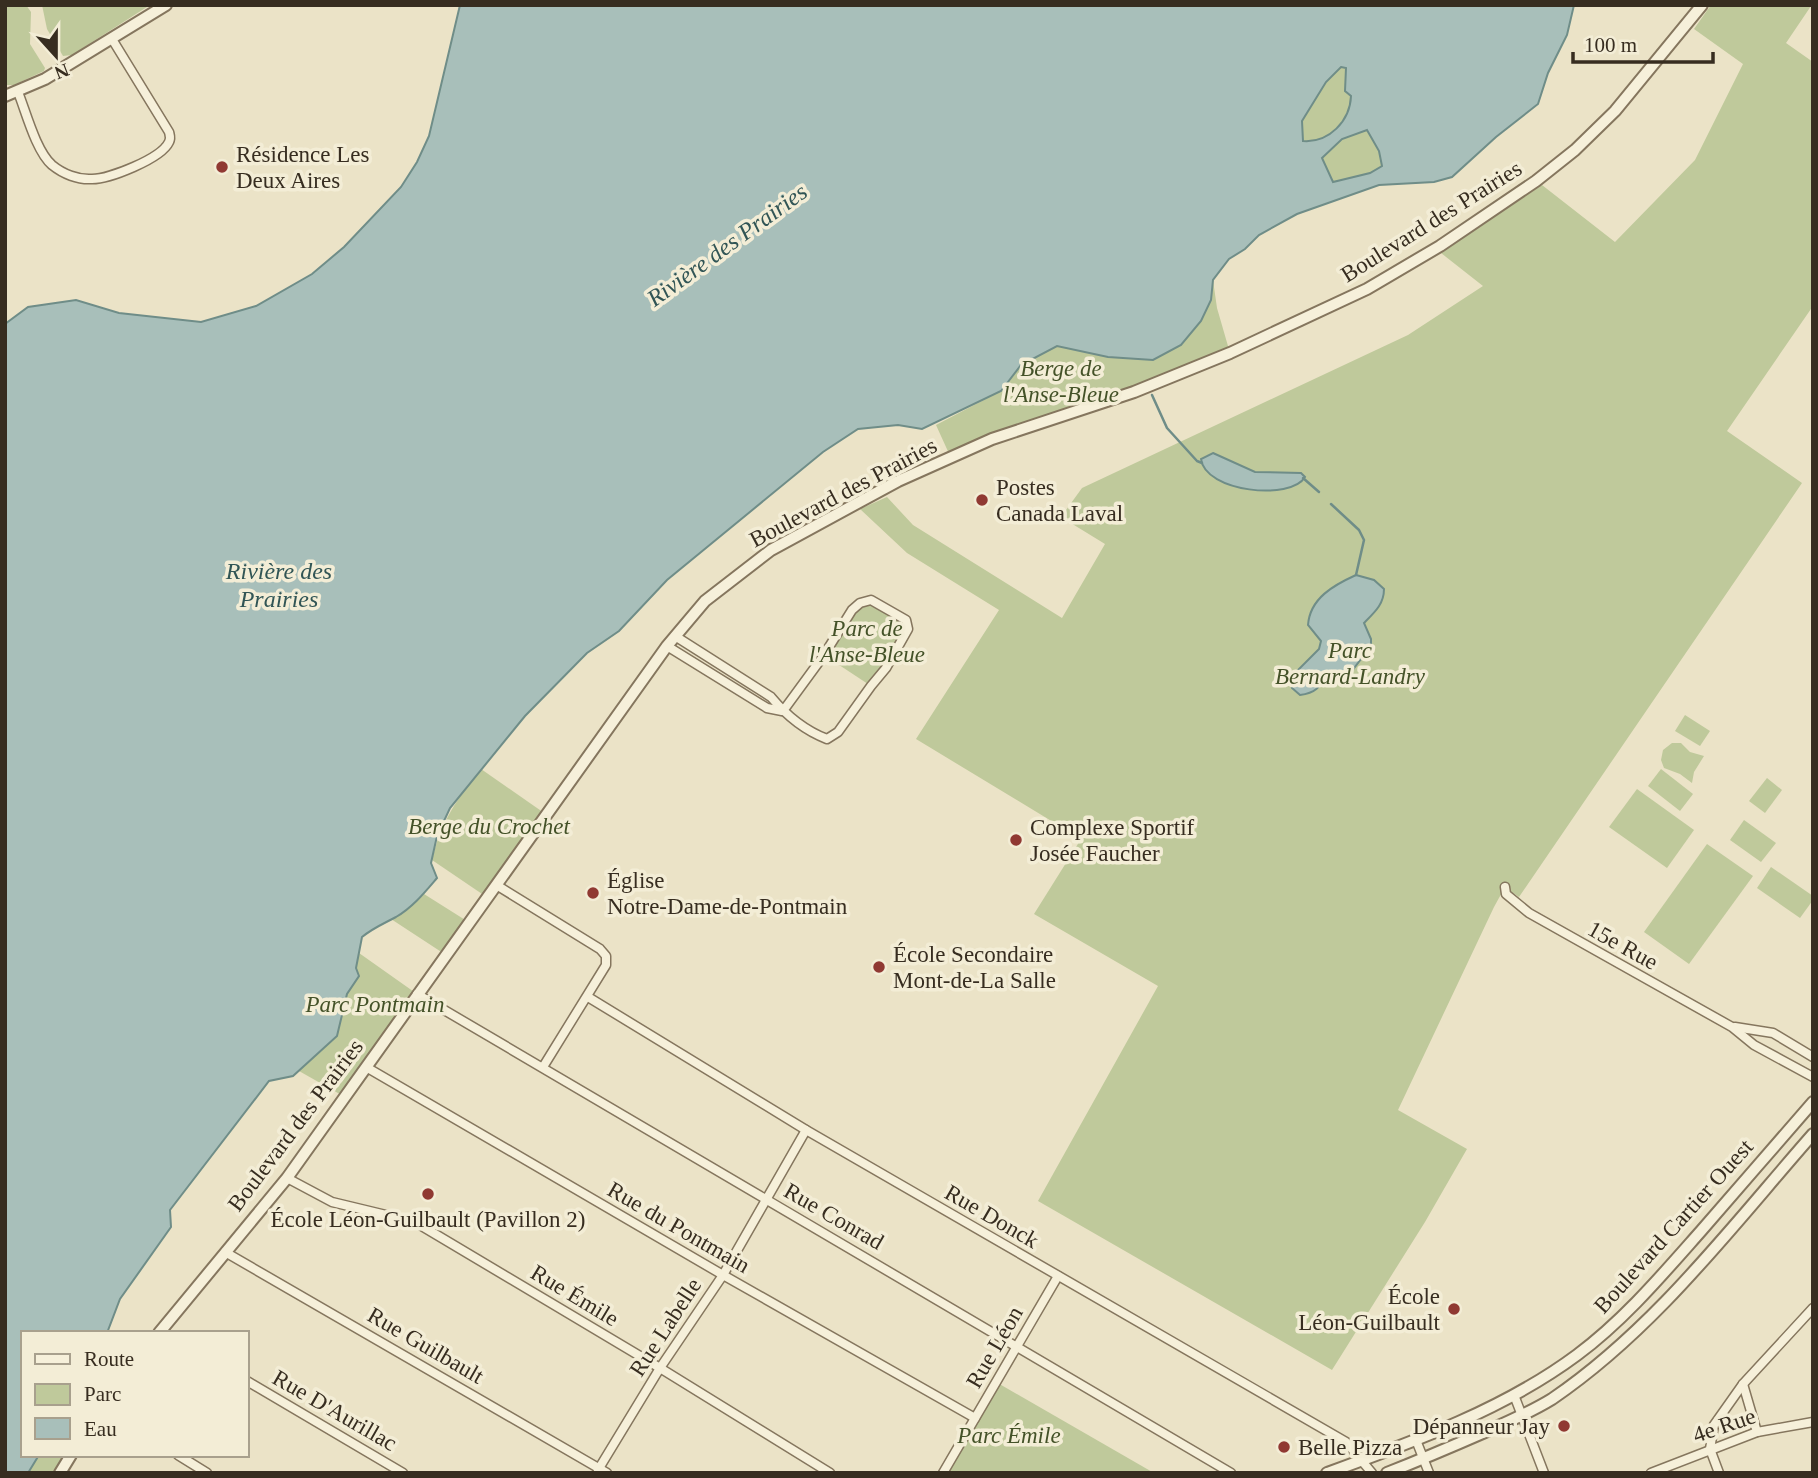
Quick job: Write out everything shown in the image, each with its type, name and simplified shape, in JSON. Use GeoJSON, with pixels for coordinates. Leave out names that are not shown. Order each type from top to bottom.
{"type":"FeatureCollection","features":[{"type":"Feature","properties":{"kind":"street"},"geometry":{"type":"LineString","coordinates":[[5,96],[45,79],[166,5]]}},
{"type":"Feature","properties":{"kind":"street","name":"Boulevard des Prairies"},"geometry":{"type":"LineString","coordinates":[[162,1331],[287,1178],[667,646],[705,601],[771,550],[898,481],[992,439],[1134,392],[1230,353],[1367,289],[1440,246],[1536,181],[1575,150],[1615,111],[1702,5]]}},
{"type":"Feature","properties":{"kind":"street"},"geometry":{"type":"LineString","coordinates":[[18,92],[44,155],[61,171],[80,178],[99,179],[144,161],[166,146],[170,139],[169,132],[112,39]]}},
{"type":"Feature","properties":{"kind":"street"},"geometry":{"type":"LineString","coordinates":[[675,636],[771,697],[783,711],[827,739],[838,732],[886,668],[908,629],[905,620],[871,600],[860,603],[852,610],[824,655],[783,711]]}},
{"type":"Feature","properties":{"kind":"street"},"geometry":{"type":"LineString","coordinates":[[667,646],[767,708],[783,711]]}},
{"type":"Feature","properties":{"kind":"street"},"geometry":{"type":"LineString","coordinates":[[498,886],[600,949],[606,956],[606,965],[588,997],[543,1067]]}},
{"type":"Feature","properties":{"kind":"street","name":"15e Rue"},"geometry":{"type":"LineString","coordinates":[[1505,887],[1506,894],[1529,913],[1732,1027],[1754,1045],[1813,1077]]}},
{"type":"Feature","properties":{"kind":"street","name":"Rue Conrad"},"geometry":{"type":"LineString","coordinates":[[417,994],[1231,1473]]}},
{"type":"Feature","properties":{"kind":"street","name":"Rue Donck"},"geometry":{"type":"LineString","coordinates":[[588,997],[806,1130],[1346,1442],[1373,1473]]}},
{"type":"Feature","properties":{"kind":"street","name":"15e Rue"},"geometry":{"type":"LineString","coordinates":[[1732,1027],[1773,1033],[1813,1057]]}},
{"type":"Feature","properties":{"kind":"street","name":"Rue du Pontmain"},"geometry":{"type":"LineString","coordinates":[[366,1067],[975,1418]]}},
{"type":"Feature","properties":{"kind":"street","name":"Boulevard Cartier Ouest"},"geometry":{"type":"LineString","coordinates":[[1327,1473],[1416,1440],[1514,1395],[1578,1354],[1636,1304],[1813,1102]]}},
{"type":"Feature","properties":{"kind":"street","name":"Rue Labelle"},"geometry":{"type":"LineString","coordinates":[[601,1471],[660,1368],[723,1275],[806,1130]]}},
{"type":"Feature","properties":{"kind":"street","name":"Boulevard Cartier Ouest"},"geometry":{"type":"LineString","coordinates":[[1387,1473],[1522,1415],[1551,1399],[1628,1339],[1701,1261],[1813,1133]]}},
{"type":"Feature","properties":{"kind":"street","name":"Rue Émile"},"geometry":{"type":"LineString","coordinates":[[287,1178],[332,1202],[415,1222],[830,1473]]}},
{"type":"Feature","properties":{"kind":"street","name":"Rue Guilbault"},"geometry":{"type":"LineString","coordinates":[[225,1252],[601,1471]]}},
{"type":"Feature","properties":{"kind":"street","name":"Rue Léon"},"geometry":{"type":"LineString","coordinates":[[943,1473],[1058,1276]]}},
{"type":"Feature","properties":{"kind":"street"},"geometry":{"type":"LineString","coordinates":[[1719,1473],[1710,1449],[1714,1425],[1744,1384],[1813,1308]]}},
{"type":"Feature","properties":{"kind":"street","name":"Rue D'Aurillac"},"geometry":{"type":"LineString","coordinates":[[248,1382],[403,1473]]}},
{"type":"Feature","properties":{"kind":"street"},"geometry":{"type":"LineString","coordinates":[[1744,1384],[1757,1432]]}},
{"type":"Feature","properties":{"kind":"street"},"geometry":{"type":"LineString","coordinates":[[1514,1395],[1544,1473]]}},
{"type":"Feature","properties":{"kind":"street","name":"4e Rue"},"geometry":{"type":"LineString","coordinates":[[1651,1473],[1757,1432],[1813,1422]]}},
{"type":"Feature","properties":{"kind":"street"},"geometry":{"type":"LineString","coordinates":[[1416,1440],[1429,1473]]}},
{"type":"Feature","properties":{"kind":"street"},"geometry":{"type":"LineString","coordinates":[[60,1473],[70,1457]]}},
{"type":"Feature","properties":{"kind":"street"},"geometry":{"type":"LineString","coordinates":[[181,1457],[208,1473]]}},
{"type":"Feature","properties":{"kind":"green space"},"geometry":{"type":"Polygon","coordinates":[[[5,5],[26,5],[31,12],[30,44],[45,68],[44,71],[14,85],[5,85],[5,5]]]}},
{"type":"Feature","properties":{"kind":"green space"},"geometry":{"type":"Polygon","coordinates":[[[42,5],[150,5],[72,55],[63,56],[47,29],[42,5]]]}},
{"type":"Feature","properties":{"kind":"green space","name":"Parc Bernard-Landry"},"geometry":{"type":"Polygon","coordinates":[[[1711,5],[1811,6],[1786,43],[1813,62],[1813,306],[1727,431],[1802,483],[1519,897],[1505,887],[1494,907],[1398,1110],[1467,1149],[1425,1222],[1332,1370],[1038,1201],[1158,986],[1034,914],[1081,839],[916,739],[999,610],[907,553],[860,509],[887,497],[913,525],[1062,618],[1105,544],[1061,517],[1082,488],[1408,335],[1483,286],[1441,253],[1542,185],[1615,242],[1695,160],[1743,64],[1694,29],[1711,5]]]}},
{"type":"Feature","properties":{"kind":"green space"},"geometry":{"type":"Polygon","coordinates":[[[1341,67],[1346,67],[1345,91],[1351,96],[1342,122],[1321,138],[1303,141],[1302,121],[1326,82],[1341,67]]]}},
{"type":"Feature","properties":{"kind":"green space"},"geometry":{"type":"Polygon","coordinates":[[[1368,130],[1383,166],[1370,173],[1333,183],[1321,158],[1341,139],[1368,130]]]}},
{"type":"Feature","properties":{"kind":"green space","name":"Berge de l'Anse-Bleue"},"geometry":{"type":"Polygon","coordinates":[[[1213,280],[1217,308],[1230,353],[951,458],[936,425],[1001,391],[1021,365],[1057,346],[1108,357],[1153,360],[1181,345],[1201,321],[1211,300],[1213,280]]]}},
{"type":"Feature","properties":{"kind":"green space","name":"Parc de l'Anse-Bleue"},"geometry":{"type":"Polygon","coordinates":[[[871,600],[906,620],[908,629],[871,686],[824,655],[852,610],[871,600]]]}},
{"type":"Feature","properties":{"kind":"green space"},"geometry":{"type":"Polygon","coordinates":[[[1685,715],[1710,731],[1700,746],[1675,731],[1685,715]]]}},
{"type":"Feature","properties":{"kind":"green space"},"geometry":{"type":"Polygon","coordinates":[[[1672,743],[1681,743],[1690,752],[1704,756],[1694,772],[1692,783],[1680,774],[1664,768],[1661,760],[1663,750],[1672,743]]]}},
{"type":"Feature","properties":{"kind":"green space","name":"Berge du Crochet"},"geometry":{"type":"Polygon","coordinates":[[[481,769],[547,815],[488,898],[432,860],[451,811],[481,769]]]}},
{"type":"Feature","properties":{"kind":"green space"},"geometry":{"type":"Polygon","coordinates":[[[1661,769],[1693,794],[1680,811],[1648,786],[1661,769]]]}},
{"type":"Feature","properties":{"kind":"green space"},"geometry":{"type":"Polygon","coordinates":[[[1767,778],[1782,790],[1765,813],[1749,801],[1767,778]]]}},
{"type":"Feature","properties":{"kind":"green space"},"geometry":{"type":"Polygon","coordinates":[[[1637,789],[1694,830],[1667,868],[1609,827],[1637,789]]]}},
{"type":"Feature","properties":{"kind":"green space"},"geometry":{"type":"Polygon","coordinates":[[[1744,820],[1776,843],[1761,862],[1730,840],[1744,820]]]}},
{"type":"Feature","properties":{"kind":"green space"},"geometry":{"type":"Polygon","coordinates":[[[1707,844],[1753,876],[1689,964],[1644,932],[1707,844]]]}},
{"type":"Feature","properties":{"kind":"green space"},"geometry":{"type":"Polygon","coordinates":[[[1771,867],[1813,896],[1800,918],[1757,888],[1771,867]]]}},
{"type":"Feature","properties":{"kind":"green space"},"geometry":{"type":"Polygon","coordinates":[[[424,894],[470,923],[446,955],[391,919],[424,894]]]}},
{"type":"Feature","properties":{"kind":"green space","name":"Parc Pontmain"},"geometry":{"type":"Polygon","coordinates":[[[359,953],[417,994],[345,1097],[299,1071],[337,1036],[347,994],[359,976],[356,968],[359,953]]]}},
{"type":"Feature","properties":{"kind":"green space","name":"Parc Émile"},"geometry":{"type":"Polygon","coordinates":[[[996,1382],[1154,1473],[943,1473],[996,1382]]]}},
{"type":"Feature","properties":{"kind":"green space"},"geometry":{"type":"Polygon","coordinates":[[[38,1457],[70,1457],[60,1473],[28,1473],[38,1457]]]}},
{"type":"Feature","properties":{"kind":"water","name":"Rivière des Prairies"},"geometry":{"type":"Polygon","coordinates":[[[460,5],[1574,5],[1567,35],[1548,73],[1538,104],[1452,177],[1434,182],[1379,185],[1297,214],[1259,235],[1245,249],[1229,259],[1213,280],[1211,300],[1201,321],[1181,345],[1153,360],[1108,357],[1057,346],[1021,365],[1001,391],[922,429],[898,425],[858,429],[823,452],[667,580],[619,631],[587,653],[525,716],[450,808],[437,836],[431,863],[437,878],[408,909],[362,937],[356,968],[359,976],[347,994],[337,1036],[293,1076],[269,1081],[170,1210],[171,1227],[120,1299],[108,1331],[21,1331],[21,1457],[38,1457],[28,1473],[5,1473],[5,324],[28,307],[76,300],[119,313],[201,322],[256,306],[312,274],[344,247],[401,187],[429,136],[460,5]],[[1341,67],[1326,82],[1302,121],[1303,141],[1312,141],[1329,134],[1347,114],[1351,96],[1345,91],[1346,68],[1341,67]],[[1367,130],[1342,139],[1322,158],[1333,182],[1370,173],[1382,166],[1379,151],[1367,130]]]}},
{"type":"Feature","properties":{"kind":"water"},"geometry":{"type":"Polygon","coordinates":[[[1213,453],[1255,472],[1301,473],[1305,477],[1297,484],[1267,491],[1232,486],[1206,470],[1201,459],[1213,453]]]}},
{"type":"Feature","properties":{"kind":"water"},"geometry":{"type":"Polygon","coordinates":[[[1356,575],[1374,580],[1384,589],[1381,603],[1364,623],[1371,646],[1351,672],[1340,675],[1326,674],[1316,689],[1300,695],[1292,688],[1290,678],[1319,649],[1321,641],[1308,625],[1313,607],[1332,588],[1356,575]]]}},
{"type":"Feature","properties":{"kind":"waterway"},"geometry":{"type":"LineString","coordinates":[[1152,395],[1167,428],[1197,461],[1202,463]]}},
{"type":"Feature","properties":{"kind":"waterway"},"geometry":{"type":"LineString","coordinates":[[1303,478],[1319,492]]}},
{"type":"Feature","properties":{"kind":"waterway"},"geometry":{"type":"LineString","coordinates":[[1331,504],[1359,530],[1364,540],[1356,575]]}},
{"type":"Feature","properties":{"kind":"place","name":"Résidence Les Deux Aires"},"geometry":{"type":"Point","coordinates":[222,167]}},
{"type":"Feature","properties":{"kind":"place","name":"Postes Canada Laval"},"geometry":{"type":"Point","coordinates":[982,500]}},
{"type":"Feature","properties":{"kind":"place","name":"Complexe Sportif Josée Faucher"},"geometry":{"type":"Point","coordinates":[1016,840]}},
{"type":"Feature","properties":{"kind":"place","name":"Église Notre-Dame-de-Pontmain"},"geometry":{"type":"Point","coordinates":[593,893]}},
{"type":"Feature","properties":{"kind":"place","name":"École Secondaire Mont-de-La Salle"},"geometry":{"type":"Point","coordinates":[879,967]}},
{"type":"Feature","properties":{"kind":"place","name":"École Léon-Guilbault (Pavillon 2)"},"geometry":{"type":"Point","coordinates":[428,1194]}},
{"type":"Feature","properties":{"kind":"place","name":"École Léon-Guilbault"},"geometry":{"type":"Point","coordinates":[1454,1309]}},
{"type":"Feature","properties":{"kind":"place","name":"Dépanneur Jay"},"geometry":{"type":"Point","coordinates":[1564,1426]}},
{"type":"Feature","properties":{"kind":"place","name":"Belle Pizza"},"geometry":{"type":"Point","coordinates":[1284,1447]}}]}
